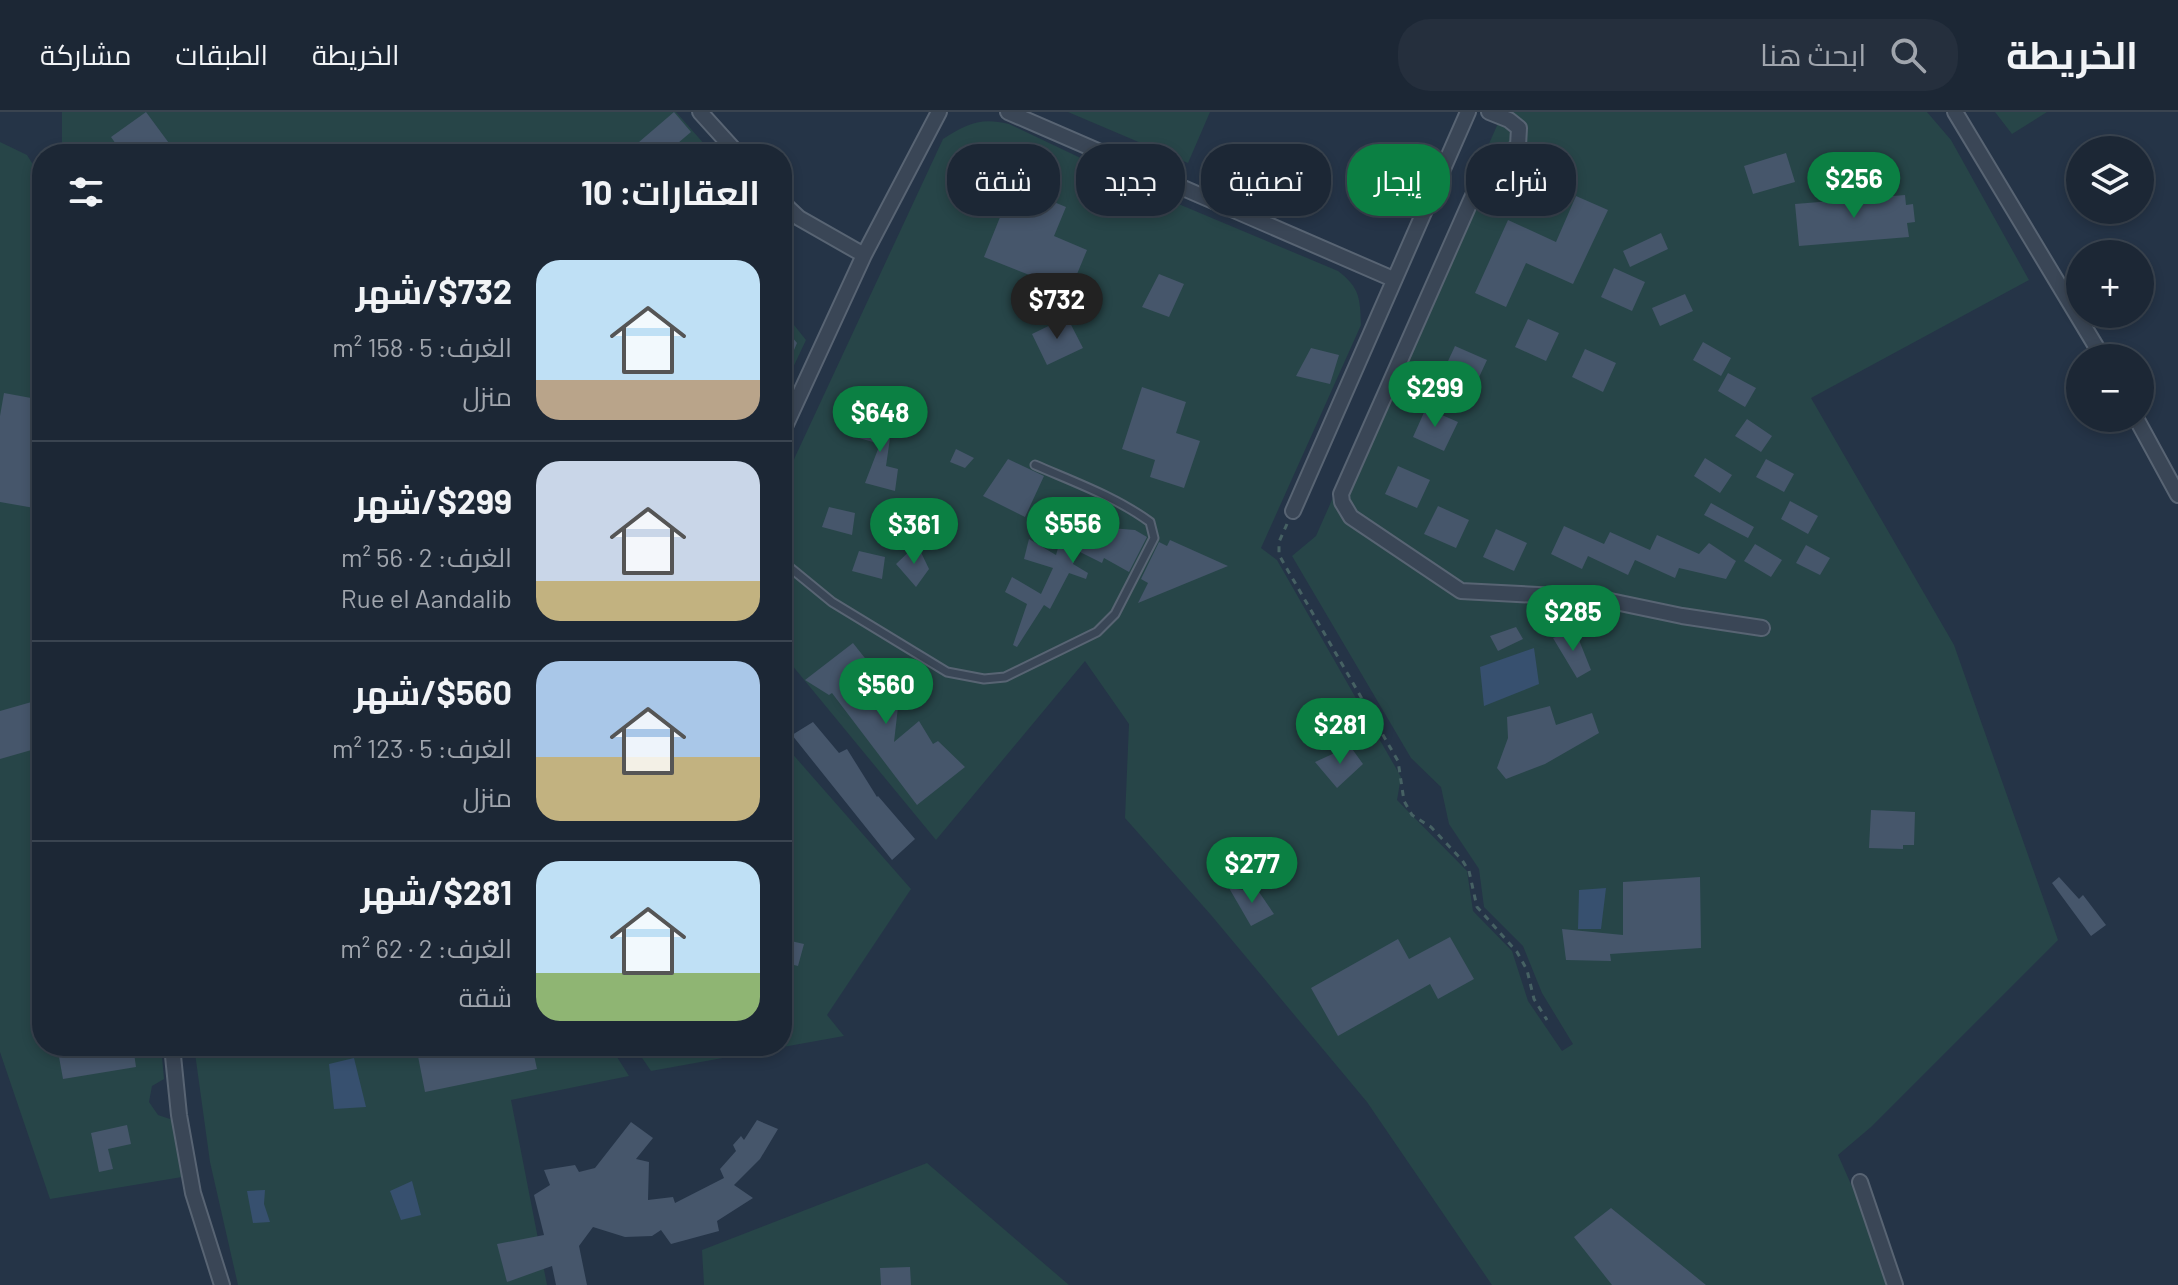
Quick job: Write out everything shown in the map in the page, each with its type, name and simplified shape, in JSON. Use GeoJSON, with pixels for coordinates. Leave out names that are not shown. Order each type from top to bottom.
{"type":"FeatureCollection","features":[{"type":"Feature","properties":{"kind":"street"},"geometry":{"type":"LineString","coordinates":[[700,112],[729,144]]}},
{"type":"Feature","properties":{"kind":"street"},"geometry":{"type":"LineString","coordinates":[[792,411],[864,255],[939,112]]}},
{"type":"Feature","properties":{"kind":"street"},"geometry":{"type":"LineString","coordinates":[[1008,112],[1393,279]]}},
{"type":"Feature","properties":{"kind":"street"},"geometry":{"type":"LineString","coordinates":[[1293,511],[1468,112]]}},
{"type":"Feature","properties":{"kind":"street"},"geometry":{"type":"LineString","coordinates":[[1489,112],[1519,128],[1518,146],[1484,172],[1341,494],[1345,509],[1351,517],[1461,591],[1596,598],[1682,616],[1762,628]]}},
{"type":"Feature","properties":{"kind":"street"},"geometry":{"type":"LineString","coordinates":[[1955,112],[2095,344]]}},
{"type":"Feature","properties":{"kind":"street"},"geometry":{"type":"LineString","coordinates":[[792,211],[864,255]]}},
{"type":"Feature","properties":{"kind":"street"},"geometry":{"type":"LineString","coordinates":[[2144,432],[2178,495]]}},
{"type":"Feature","properties":{"kind":"street"},"geometry":{"type":"LineString","coordinates":[[173,1056],[179,1115],[193,1193],[222,1285]]}},
{"type":"Feature","properties":{"kind":"street"},"geometry":{"type":"LineString","coordinates":[[1860,1182],[1895,1285]]}},
{"type":"Feature","properties":{"kind":"lane"},"geometry":{"type":"LineString","coordinates":[[792,569],[832,602],[947,672],[984,679],[1005,677],[1097,632],[1115,614],[1154,538],[1150,522],[1139,514],[1035,465]]}},
{"type":"Feature","properties":{"kind":"path"},"geometry":{"type":"LineString","coordinates":[[1293,511],[1279,542],[1279,555],[1286,570],[1398,761],[1404,801],[1412,815],[1431,827],[1462,860],[1469,871],[1477,907],[1517,952],[1527,970],[1534,999],[1547,1020]]}},
{"type":"Feature","properties":{"kind":"green space"},"geometry":{"type":"Polygon","coordinates":[[[62,112],[676,112],[704,144],[62,144],[62,112]]]}},
{"type":"Feature","properties":{"kind":"green space"},"geometry":{"type":"Polygon","coordinates":[[[1068,112],[1210,112],[1188,163],[1185,162],[1185,144],[1143,144],[1068,112]]]}},
{"type":"Feature","properties":{"kind":"green space"},"geometry":{"type":"Polygon","coordinates":[[[1503,112],[1927,112],[1951,140],[2029,280],[1811,398],[1954,645],[2058,940],[1871,1127],[1838,1155],[1874,1236],[1887,1285],[1492,1285],[1367,1102],[1211,915],[1125,818],[1129,724],[1085,661],[936,840],[792,665],[792,464],[943,139],[974,123],[990,121],[1009,124],[1051,144],[947,144],[947,216],[1060,216],[1060,148],[1076,156],[1076,216],[1185,216],[1185,207],[1338,271],[1351,283],[1357,294],[1361,325],[1261,548],[1277,560],[1401,777],[1397,800],[1467,871],[1473,911],[1512,951],[1528,1001],[1562,1051],[1573,1044],[1542,993],[1523,946],[1484,907],[1479,869],[1449,824],[1441,787],[1411,758],[1292,556],[1316,536],[1466,196],[1466,216],[1576,216],[1576,144],[1489,144],[1503,112]]]}},
{"type":"Feature","properties":{"kind":"green space"},"geometry":{"type":"Polygon","coordinates":[[[1995,112],[2047,112],[2012,134],[1995,112]]]}},
{"type":"Feature","properties":{"kind":"green space"},"geometry":{"type":"Polygon","coordinates":[[[0,142],[27,155],[32,163],[32,1056],[162,1056],[164,1079],[152,1086],[149,1102],[158,1115],[173,1120],[182,1177],[50,1199],[0,1052],[0,142]]]}},
{"type":"Feature","properties":{"kind":"green space"},"geometry":{"type":"Polygon","coordinates":[[[792,322],[806,340],[792,370],[792,322]]]}},
{"type":"Feature","properties":{"kind":"green space"},"geometry":{"type":"Polygon","coordinates":[[[792,753],[911,889],[827,1015],[844,1036],[792,1045],[792,753]]]}},
{"type":"Feature","properties":{"kind":"green space"},"geometry":{"type":"Polygon","coordinates":[[[195,1056],[616,1056],[629,1076],[511,1100],[547,1285],[238,1285],[210,1162],[195,1056]]]}},
{"type":"Feature","properties":{"kind":"green space"},"geometry":{"type":"Polygon","coordinates":[[[641,1056],[734,1056],[651,1071],[641,1056]]]}},
{"type":"Feature","properties":{"kind":"green space"},"geometry":{"type":"Polygon","coordinates":[[[927,1163],[1069,1285],[704,1285],[702,1250],[927,1163]]]}},
{"type":"Feature","properties":{"kind":"water"},"geometry":{"type":"Polygon","coordinates":[[[1534,648],[1539,684],[1484,706],[1480,667],[1534,648]]]}},
{"type":"Feature","properties":{"kind":"water"},"geometry":{"type":"Polygon","coordinates":[[[1606,888],[1601,929],[1578,929],[1579,890],[1606,888]]]}},
{"type":"Feature","properties":{"kind":"water"},"geometry":{"type":"Polygon","coordinates":[[[354,1058],[366,1107],[334,1109],[329,1064],[354,1058]]]}},
{"type":"Feature","properties":{"kind":"water"},"geometry":{"type":"Polygon","coordinates":[[[412,1181],[421,1215],[401,1220],[390,1191],[412,1181]]]}},
{"type":"Feature","properties":{"kind":"water"},"geometry":{"type":"Polygon","coordinates":[[[265,1190],[264,1204],[270,1222],[253,1223],[247,1191],[265,1190]]]}},
{"type":"Feature","properties":{"kind":"building"},"geometry":{"type":"Polygon","coordinates":[[[146,112],[170,144],[116,144],[111,137],[146,112]]]}},
{"type":"Feature","properties":{"kind":"building"},"geometry":{"type":"Polygon","coordinates":[[[674,112],[691,132],[677,144],[637,144],[674,112]]]}},
{"type":"Feature","properties":{"kind":"building"},"geometry":{"type":"Polygon","coordinates":[[[1786,153],[1795,182],[1753,194],[1744,166],[1786,153]]]}},
{"type":"Feature","properties":{"kind":"building"},"geometry":{"type":"Polygon","coordinates":[[[1905,195],[1906,205],[1913,204],[1915,222],[1907,223],[1909,237],[1799,246],[1795,204],[1905,195]]]}},
{"type":"Feature","properties":{"kind":"building"},"geometry":{"type":"Polygon","coordinates":[[[1576,196],[1608,210],[1573,284],[1526,263],[1506,307],[1475,293],[1508,220],[1556,242],[1567,216],[1576,216],[1576,196]]]}},
{"type":"Feature","properties":{"kind":"building"},"geometry":{"type":"Polygon","coordinates":[[[1060,205],[1066,207],[1054,236],[1087,250],[1070,291],[984,257],[1001,216],[1060,216],[1060,205]]]}},
{"type":"Feature","properties":{"kind":"building"},"geometry":{"type":"Polygon","coordinates":[[[1661,233],[1668,249],[1630,267],[1623,251],[1661,233]]]}},
{"type":"Feature","properties":{"kind":"building"},"geometry":{"type":"Polygon","coordinates":[[[1614,268],[1645,282],[1632,311],[1601,297],[1614,268]]]}},
{"type":"Feature","properties":{"kind":"building"},"geometry":{"type":"Polygon","coordinates":[[[1159,274],[1184,284],[1169,317],[1142,307],[1159,274]]]}},
{"type":"Feature","properties":{"kind":"building"},"geometry":{"type":"Polygon","coordinates":[[[1685,294],[1693,311],[1660,326],[1652,308],[1685,294]]]}},
{"type":"Feature","properties":{"kind":"building"},"geometry":{"type":"Polygon","coordinates":[[[1067,317],[1083,348],[1047,365],[1032,334],[1067,317]]]}},
{"type":"Feature","properties":{"kind":"building"},"geometry":{"type":"Polygon","coordinates":[[[1528,319],[1559,333],[1546,361],[1515,347],[1528,319]]]}},
{"type":"Feature","properties":{"kind":"building"},"geometry":{"type":"Polygon","coordinates":[[[792,337],[797,343],[792,355],[792,337]]]}},
{"type":"Feature","properties":{"kind":"building"},"geometry":{"type":"Polygon","coordinates":[[[1703,342],[1731,358],[1721,376],[1693,360],[1703,342]]]}},
{"type":"Feature","properties":{"kind":"building"},"geometry":{"type":"Polygon","coordinates":[[[1455,346],[1487,360],[1474,388],[1442,374],[1455,346]]]}},
{"type":"Feature","properties":{"kind":"building"},"geometry":{"type":"Polygon","coordinates":[[[1311,348],[1339,355],[1330,384],[1296,376],[1311,348]]]}},
{"type":"Feature","properties":{"kind":"building"},"geometry":{"type":"Polygon","coordinates":[[[1585,349],[1616,363],[1603,392],[1572,377],[1585,349]]]}},
{"type":"Feature","properties":{"kind":"building"},"geometry":{"type":"Polygon","coordinates":[[[1728,373],[1756,388],[1745,407],[1718,391],[1728,373]]]}},
{"type":"Feature","properties":{"kind":"building"},"geometry":{"type":"Polygon","coordinates":[[[1142,387],[1186,402],[1176,433],[1200,441],[1184,488],[1150,477],[1155,460],[1122,449],[1142,387]]]}},
{"type":"Feature","properties":{"kind":"building"},"geometry":{"type":"Polygon","coordinates":[[[4,393],[32,398],[32,508],[0,502],[0,416],[4,393]]]}},
{"type":"Feature","properties":{"kind":"building"},"geometry":{"type":"Polygon","coordinates":[[[1426,408],[1458,422],[1444,451],[1413,437],[1426,408]]]}},
{"type":"Feature","properties":{"kind":"building"},"geometry":{"type":"Polygon","coordinates":[[[866,418],[892,424],[886,466],[898,469],[895,491],[865,483],[880,444],[859,438],[866,418]]]}},
{"type":"Feature","properties":{"kind":"building"},"geometry":{"type":"Polygon","coordinates":[[[1747,419],[1772,436],[1761,452],[1735,436],[1747,419]]]}},
{"type":"Feature","properties":{"kind":"building"},"geometry":{"type":"Polygon","coordinates":[[[956,449],[974,458],[965,468],[950,462],[956,449]]]}},
{"type":"Feature","properties":{"kind":"building"},"geometry":{"type":"Polygon","coordinates":[[[1705,458],[1732,475],[1720,493],[1694,476],[1705,458]]]}},
{"type":"Feature","properties":{"kind":"building"},"geometry":{"type":"Polygon","coordinates":[[[1008,459],[1044,476],[1025,517],[983,496],[1008,459]]]}},
{"type":"Feature","properties":{"kind":"building"},"geometry":{"type":"Polygon","coordinates":[[[1766,459],[1794,474],[1784,492],[1756,477],[1766,459]]]}},
{"type":"Feature","properties":{"kind":"building"},"geometry":{"type":"Polygon","coordinates":[[[1398,466],[1430,480],[1417,508],[1385,494],[1398,466]]]}},
{"type":"Feature","properties":{"kind":"building"},"geometry":{"type":"Polygon","coordinates":[[[1790,501],[1818,516],[1808,534],[1781,519],[1790,501]]]}},
{"type":"Feature","properties":{"kind":"building"},"geometry":{"type":"Polygon","coordinates":[[[1711,503],[1754,527],[1748,538],[1704,515],[1711,503]]]}},
{"type":"Feature","properties":{"kind":"building"},"geometry":{"type":"Polygon","coordinates":[[[1438,506],[1469,520],[1456,548],[1424,534],[1438,506]]]}},
{"type":"Feature","properties":{"kind":"building"},"geometry":{"type":"Polygon","coordinates":[[[829,507],[855,513],[852,535],[822,527],[829,507]]]}},
{"type":"Feature","properties":{"kind":"building"},"geometry":{"type":"Polygon","coordinates":[[[905,511],[931,517],[928,539],[898,531],[905,511]]]}},
{"type":"Feature","properties":{"kind":"building"},"geometry":{"type":"Polygon","coordinates":[[[1086,526],[1135,530],[1147,537],[1129,572],[1104,558],[1102,563],[1078,551],[1073,564],[1088,573],[1086,579],[1069,573],[1050,609],[1044,605],[1017,647],[1013,645],[1027,604],[1005,592],[1012,577],[1041,594],[1053,568],[1024,559],[1029,539],[1056,555],[1063,531],[1075,537],[1086,526]]]}},
{"type":"Feature","properties":{"kind":"building"},"geometry":{"type":"Polygon","coordinates":[[[1564,526],[1604,544],[1610,532],[1650,550],[1657,535],[1699,554],[1709,543],[1736,561],[1726,579],[1679,568],[1675,578],[1635,560],[1628,575],[1588,556],[1582,569],[1551,554],[1564,526]]]}},
{"type":"Feature","properties":{"kind":"building"},"geometry":{"type":"Polygon","coordinates":[[[1496,529],[1527,543],[1514,571],[1483,557],[1496,529]]]}},
{"type":"Feature","properties":{"kind":"building"},"geometry":{"type":"Polygon","coordinates":[[[1170,540],[1228,566],[1138,603],[1148,583],[1141,579],[1159,542],[1167,546],[1170,540]]]}},
{"type":"Feature","properties":{"kind":"building"},"geometry":{"type":"Polygon","coordinates":[[[917,544],[929,569],[916,587],[896,564],[917,544]]]}},
{"type":"Feature","properties":{"kind":"building"},"geometry":{"type":"Polygon","coordinates":[[[1755,544],[1782,560],[1771,577],[1744,561],[1755,544]]]}},
{"type":"Feature","properties":{"kind":"building"},"geometry":{"type":"Polygon","coordinates":[[[1806,545],[1830,558],[1820,575],[1796,563],[1806,545]]]}},
{"type":"Feature","properties":{"kind":"building"},"geometry":{"type":"Polygon","coordinates":[[[859,551],[885,557],[882,579],[852,571],[859,551]]]}},
{"type":"Feature","properties":{"kind":"building"},"geometry":{"type":"Polygon","coordinates":[[[1516,627],[1523,639],[1498,651],[1490,636],[1516,627]]]}},
{"type":"Feature","properties":{"kind":"building"},"geometry":{"type":"Polygon","coordinates":[[[1575,630],[1591,670],[1577,678],[1553,638],[1575,630]]]}},
{"type":"Feature","properties":{"kind":"building"},"geometry":{"type":"Polygon","coordinates":[[[853,643],[872,667],[867,671],[898,707],[894,742],[919,721],[933,744],[938,741],[965,767],[917,805],[832,693],[829,695],[805,680],[853,643]]]}},
{"type":"Feature","properties":{"kind":"building"},"geometry":{"type":"Polygon","coordinates":[[[32,702],[32,750],[0,759],[0,711],[32,702]]]}},
{"type":"Feature","properties":{"kind":"building"},"geometry":{"type":"Polygon","coordinates":[[[1550,706],[1556,725],[1592,713],[1599,733],[1545,764],[1506,779],[1497,768],[1508,738],[1507,717],[1550,706]]]}},
{"type":"Feature","properties":{"kind":"building"},"geometry":{"type":"Polygon","coordinates":[[[813,722],[839,753],[847,749],[877,797],[915,839],[892,860],[792,735],[813,722]]]}},
{"type":"Feature","properties":{"kind":"building"},"geometry":{"type":"Polygon","coordinates":[[[1350,746],[1363,764],[1337,788],[1315,762],[1350,746]]]}},
{"type":"Feature","properties":{"kind":"building"},"geometry":{"type":"Polygon","coordinates":[[[1871,810],[1915,812],[1914,845],[1903,845],[1903,849],[1869,848],[1871,810]]]}},
{"type":"Feature","properties":{"kind":"building"},"geometry":{"type":"Polygon","coordinates":[[[1700,877],[1701,948],[1610,954],[1611,961],[1566,960],[1562,929],[1623,935],[1623,882],[1700,877]]]}},
{"type":"Feature","properties":{"kind":"building"},"geometry":{"type":"Polygon","coordinates":[[[2059,877],[2079,899],[2083,895],[2106,925],[2091,936],[2052,883],[2059,877]]]}},
{"type":"Feature","properties":{"kind":"building"},"geometry":{"type":"Polygon","coordinates":[[[1229,888],[1259,892],[1274,914],[1251,926],[1229,888]]]}},
{"type":"Feature","properties":{"kind":"building"},"geometry":{"type":"Polygon","coordinates":[[[1450,937],[1474,979],[1438,999],[1430,984],[1338,1036],[1311,988],[1398,939],[1409,959],[1450,937]]]}},
{"type":"Feature","properties":{"kind":"building"},"geometry":{"type":"Polygon","coordinates":[[[792,941],[804,944],[798,966],[792,964],[792,941]]]}},
{"type":"Feature","properties":{"kind":"building"},"geometry":{"type":"Polygon","coordinates":[[[59,1056],[134,1056],[136,1067],[63,1079],[59,1056]]]}},
{"type":"Feature","properties":{"kind":"building"},"geometry":{"type":"Polygon","coordinates":[[[418,1056],[534,1056],[537,1069],[425,1092],[418,1056]]]}},
{"type":"Feature","properties":{"kind":"building"},"geometry":{"type":"Polygon","coordinates":[[[757,1120],[778,1129],[760,1159],[734,1185],[753,1198],[717,1221],[719,1231],[671,1244],[661,1230],[652,1236],[625,1237],[593,1227],[579,1246],[587,1285],[556,1285],[552,1266],[507,1282],[497,1244],[544,1235],[534,1195],[550,1185],[544,1170],[575,1165],[579,1172],[595,1168],[631,1122],[653,1138],[636,1159],[649,1162],[648,1200],[673,1197],[675,1203],[724,1178],[720,1169],[736,1151],[733,1145],[741,1136],[744,1140],[757,1120]]]}},
{"type":"Feature","properties":{"kind":"building"},"geometry":{"type":"Polygon","coordinates":[[[127,1125],[131,1144],[108,1149],[113,1169],[99,1172],[91,1133],[127,1125]]]}},
{"type":"Feature","properties":{"kind":"building"},"geometry":{"type":"Polygon","coordinates":[[[1611,1208],[1706,1285],[1612,1285],[1574,1237],[1611,1208]]]}},
{"type":"Feature","properties":{"kind":"building"},"geometry":{"type":"Polygon","coordinates":[[[910,1267],[911,1285],[881,1285],[880,1268],[910,1267]]]}}]}
